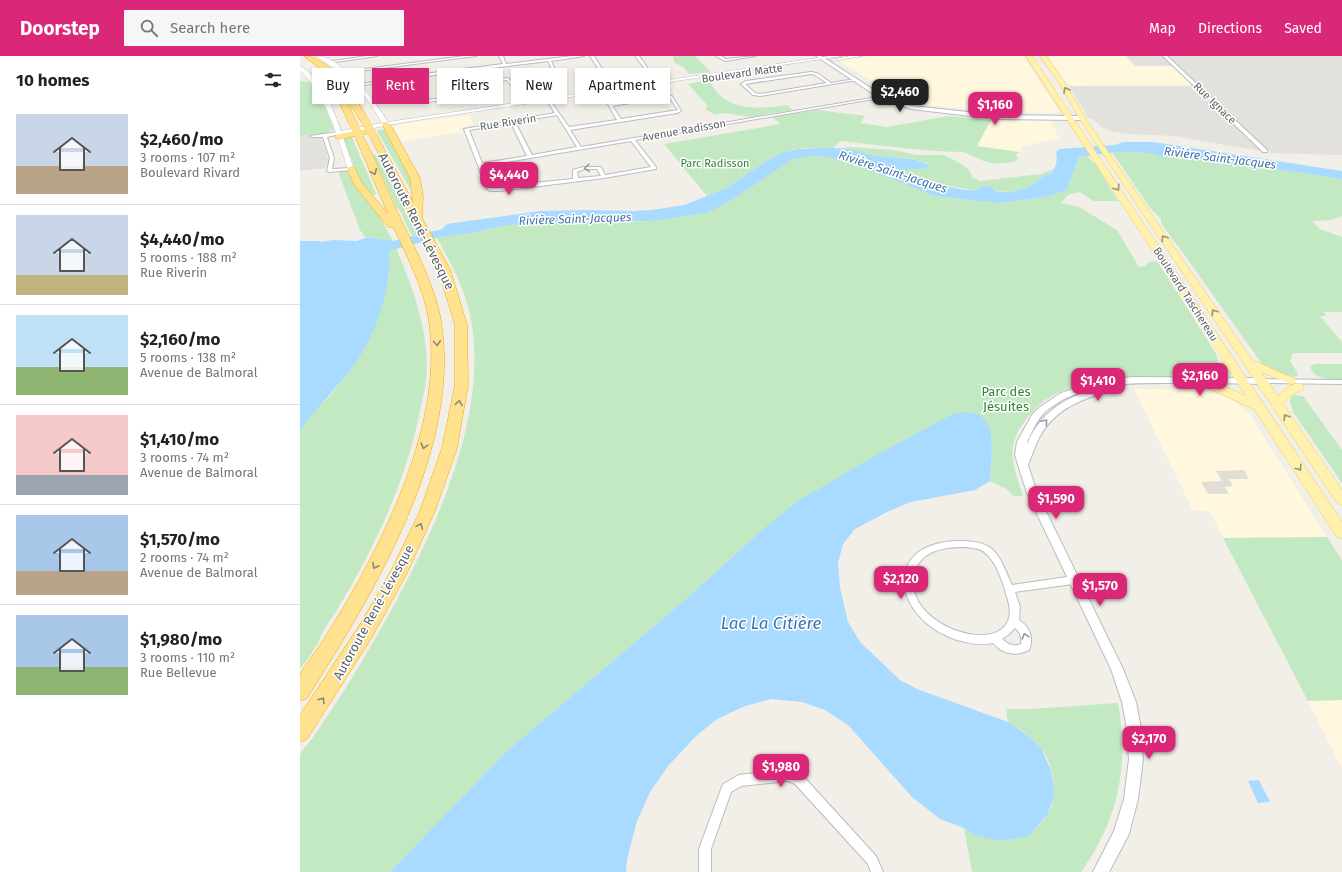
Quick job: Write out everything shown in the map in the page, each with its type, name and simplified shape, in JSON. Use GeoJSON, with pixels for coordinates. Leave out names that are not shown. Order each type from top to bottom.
{"type":"FeatureCollection","features":[{"type":"Feature","properties":{"kind":"highway","name":"Autoroute René-Lévesque"},"geometry":{"type":"LineString","coordinates":[[300,732],[358,643],[401,566],[432,499],[454,430],[462,379],[463,344],[462,326],[451,284],[365,121],[349,92],[342,83],[329,71],[307,56]]}},
{"type":"Feature","properties":{"kind":"highway","name":"Autoroute René-Lévesque"},"geometry":{"type":"LineString","coordinates":[[300,60],[312,66],[337,90],[359,136],[426,289],[436,327],[437,374],[435,397],[429,426],[410,488],[384,547],[344,622],[300,692]]}},
{"type":"Feature","properties":{"kind":"highway"},"geometry":{"type":"LineString","coordinates":[[338,133],[385,123],[416,180],[418,196],[417,217]]}},
{"type":"Feature","properties":{"kind":"highway"},"geometry":{"type":"LineString","coordinates":[[352,169],[358,184],[405,242]]}},
{"type":"Feature","properties":{"kind":"main road"},"geometry":{"type":"LineString","coordinates":[[319,56],[338,68]]}},
{"type":"Feature","properties":{"kind":"main road","name":"Boulevard Matte"},"geometry":{"type":"LineString","coordinates":[[567,97],[840,56]]}},
{"type":"Feature","properties":{"kind":"main road","name":"Boulevard Matte"},"geometry":{"type":"LineString","coordinates":[[825,58],[860,56]]}},
{"type":"Feature","properties":{"kind":"main road","name":"Boulevard Taschereau"},"geometry":{"type":"LineString","coordinates":[[1030,56],[1342,533]]}},
{"type":"Feature","properties":{"kind":"main road","name":"Boulevard Taschereau"},"geometry":{"type":"LineString","coordinates":[[1043,56],[1061,81],[1081,116],[1106,154],[1342,500]]}},
{"type":"Feature","properties":{"kind":"main road"},"geometry":{"type":"LineString","coordinates":[[300,68],[311,77],[319,88],[352,169]]}},
{"type":"Feature","properties":{"kind":"main road"},"geometry":{"type":"LineString","coordinates":[[364,91],[372,101],[385,123]]}},
{"type":"Feature","properties":{"kind":"main road","name":"Boulevard Matte"},"geometry":{"type":"LineString","coordinates":[[385,123],[520,104]]}},
{"type":"Feature","properties":{"kind":"main road","name":"Boulevard Matte"},"geometry":{"type":"LineString","coordinates":[[385,123],[520,104]]}},
{"type":"Feature","properties":{"kind":"main road"},"geometry":{"type":"LineString","coordinates":[[1248,362],[1295,384],[1277,404]]}},
{"type":"Feature","properties":{"kind":"main road"},"geometry":{"type":"LineString","coordinates":[[1232,363],[1209,383],[1260,407]]}},
{"type":"Feature","properties":{"kind":"street"},"geometry":{"type":"LineString","coordinates":[[329,62],[375,56]]}},
{"type":"Feature","properties":{"kind":"street"},"geometry":{"type":"LineString","coordinates":[[364,70],[474,56]]}},
{"type":"Feature","properties":{"kind":"street"},"geometry":{"type":"LineString","coordinates":[[501,56],[505,65]]}},
{"type":"Feature","properties":{"kind":"street"},"geometry":{"type":"LineString","coordinates":[[429,74],[582,56]]}},
{"type":"Feature","properties":{"kind":"street"},"geometry":{"type":"LineString","coordinates":[[592,56],[605,76],[648,71],[637,56]]}},
{"type":"Feature","properties":{"kind":"street"},"geometry":{"type":"LineString","coordinates":[[718,56],[724,60],[754,56]]}},
{"type":"Feature","properties":{"kind":"street","name":"Rue Ignace"},"geometry":{"type":"LineString","coordinates":[[1165,56],[1265,151]]}},
{"type":"Feature","properties":{"kind":"street"},"geometry":{"type":"LineString","coordinates":[[825,58],[881,97],[911,107],[963,114],[1011,118],[1081,116]]}},
{"type":"Feature","properties":{"kind":"street"},"geometry":{"type":"LineString","coordinates":[[825,58],[889,96],[915,104],[965,111],[1070,116]]}},
{"type":"Feature","properties":{"kind":"street"},"geometry":{"type":"LineString","coordinates":[[429,102],[466,97],[468,95],[464,85],[467,84],[508,79],[516,89],[520,89],[560,83],[549,60]]}},
{"type":"Feature","properties":{"kind":"street"},"geometry":{"type":"LineString","coordinates":[[831,84],[815,73],[809,73],[746,82],[743,84],[754,94],[760,95],[831,84],[855,80]]}},
{"type":"Feature","properties":{"kind":"street"},"geometry":{"type":"LineString","coordinates":[[567,129],[620,121],[677,112],[680,110],[671,97],[667,96],[609,105],[620,121]]}},
{"type":"Feature","properties":{"kind":"street","name":"Avenue Radisson"},"geometry":{"type":"LineString","coordinates":[[480,164],[889,96]]}},
{"type":"Feature","properties":{"kind":"street"},"geometry":{"type":"LineString","coordinates":[[552,104],[580,148]]}},
{"type":"Feature","properties":{"kind":"street","name":"Rue Riverin"},"geometry":{"type":"LineString","coordinates":[[558,114],[466,129],[491,189],[604,177],[655,167],[632,139]]}},
{"type":"Feature","properties":{"kind":"street"},"geometry":{"type":"LineString","coordinates":[[512,121],[530,156]]}},
{"type":"Feature","properties":{"kind":"street"},"geometry":{"type":"LineString","coordinates":[[338,133],[325,136],[312,136],[338,133]]}},
{"type":"Feature","properties":{"kind":"street"},"geometry":{"type":"LineString","coordinates":[[325,136],[332,158],[329,167],[330,172],[352,169]]}},
{"type":"Feature","properties":{"kind":"street"},"geometry":{"type":"LineString","coordinates":[[576,180],[574,171],[588,167],[599,168],[604,177]]}},
{"type":"Feature","properties":{"kind":"street"},"geometry":{"type":"LineString","coordinates":[[1100,872],[1118,839],[1131,799],[1136,759],[1134,732],[1129,702],[1122,680],[1034,500],[1023,465],[1034,438],[1044,422],[1056,410],[1073,400],[1100,391],[1121,388],[1209,383],[1295,384],[1342,382]]}},
{"type":"Feature","properties":{"kind":"street"},"geometry":{"type":"LineString","coordinates":[[1295,384],[1342,387]]}},
{"type":"Feature","properties":{"kind":"street"},"geometry":{"type":"LineString","coordinates":[[956,544],[976,545],[983,547],[993,555],[1010,589],[1015,605],[1016,615],[1014,622],[1009,629],[994,638],[984,640],[963,637],[945,631],[927,619],[916,606],[911,596],[908,576],[910,569],[918,556],[933,548],[956,544]]}},
{"type":"Feature","properties":{"kind":"street"},"geometry":{"type":"LineString","coordinates":[[1010,589],[1073,580]]}},
{"type":"Feature","properties":{"kind":"street"},"geometry":{"type":"LineString","coordinates":[[994,638],[999,644],[1010,650],[1018,650],[1025,647],[1027,640],[1025,632],[1014,622]]}},
{"type":"Feature","properties":{"kind":"street"},"geometry":{"type":"LineString","coordinates":[[705,872],[705,849],[728,788],[739,781],[788,775],[799,780],[872,860],[877,872]]}},
{"type":"Feature","properties":{"kind":"shaded area"},"geometry":{"type":"Polygon","coordinates":[[[872,56],[1023,56],[1059,111],[1057,113],[995,112],[912,102],[890,93],[839,61],[872,56]]]}},
{"type":"Feature","properties":{"kind":"shaded area"},"geometry":{"type":"Polygon","coordinates":[[[1047,56],[1126,56],[1135,66],[1173,66],[1193,85],[1069,86],[1047,56]]]}},
{"type":"Feature","properties":{"kind":"shaded area"},"geometry":{"type":"Polygon","coordinates":[[[1126,56],[1162,56],[1173,66],[1135,66],[1126,56]]]}},
{"type":"Feature","properties":{"kind":"shaded area"},"geometry":{"type":"Polygon","coordinates":[[[1168,56],[1342,56],[1342,155],[1271,153],[1168,56]]]}},
{"type":"Feature","properties":{"kind":"shaded area"},"geometry":{"type":"Polygon","coordinates":[[[1069,86],[1193,86],[1261,151],[1175,136],[1128,134],[1110,131],[1092,119],[1089,119],[1069,86]]]}},
{"type":"Feature","properties":{"kind":"shaded area"},"geometry":{"type":"Polygon","coordinates":[[[469,115],[474,125],[459,128],[461,132],[402,141],[393,127],[400,124],[469,115]]]}},
{"type":"Feature","properties":{"kind":"shaded area"},"geometry":{"type":"Polygon","coordinates":[[[991,119],[1055,120],[1051,121],[1059,138],[1021,147],[1020,152],[976,146],[991,119]]]}},
{"type":"Feature","properties":{"kind":"shaded area"},"geometry":{"type":"Polygon","coordinates":[[[321,134],[320,137],[322,139],[329,162],[325,168],[300,171],[300,135],[321,134]]]}},
{"type":"Feature","properties":{"kind":"shaded area"},"geometry":{"type":"Polygon","coordinates":[[[1134,389],[1196,389],[1222,393],[1231,398],[1249,413],[1327,537],[1223,538],[1210,511],[1193,511],[1134,389]]]}},
{"type":"Feature","properties":{"kind":"shaded area"},"geometry":{"type":"Polygon","coordinates":[[[1244,470],[1249,479],[1229,479],[1233,486],[1225,487],[1229,494],[1208,494],[1201,482],[1222,481],[1216,471],[1244,470]]]}},
{"type":"Feature","properties":{"kind":"shaded area"},"geometry":{"type":"Polygon","coordinates":[[[1342,700],[1342,769],[1308,701],[1342,700]]]}},
{"type":"Feature","properties":{"kind":"green space"},"geometry":{"type":"Polygon","coordinates":[[[673,56],[695,56],[711,72],[689,74],[684,68],[674,62],[673,56]]]}},
{"type":"Feature","properties":{"kind":"green space"},"geometry":{"type":"Polygon","coordinates":[[[708,80],[722,98],[732,103],[755,108],[787,105],[793,110],[750,117],[724,113],[715,115],[705,109],[708,106],[688,84],[708,80]]]}},
{"type":"Feature","properties":{"kind":"green space"},"geometry":{"type":"Polygon","coordinates":[[[300,81],[309,82],[312,86],[312,104],[323,104],[334,129],[321,134],[300,135],[300,81]]]}},
{"type":"Feature","properties":{"kind":"green space","name":"Parc Radisson"},"geometry":{"type":"Polygon","coordinates":[[[817,110],[865,116],[860,123],[887,127],[948,116],[991,120],[977,146],[1020,152],[1016,154],[1018,158],[1016,161],[990,163],[958,151],[922,150],[840,141],[833,148],[798,148],[783,152],[766,161],[728,188],[707,196],[664,144],[781,124],[772,117],[817,110]]]}},
{"type":"Feature","properties":{"kind":"green space"},"geometry":{"type":"Polygon","coordinates":[[[382,129],[385,130],[410,172],[412,192],[377,131],[382,129]]]}},
{"type":"Feature","properties":{"kind":"green space"},"geometry":{"type":"Polygon","coordinates":[[[351,135],[376,194],[372,196],[360,180],[343,138],[351,135]]]}},
{"type":"Feature","properties":{"kind":"green space"},"geometry":{"type":"Polygon","coordinates":[[[850,147],[893,150],[917,155],[944,155],[961,164],[969,170],[972,177],[980,181],[1041,174],[1053,169],[1036,183],[1021,189],[1006,192],[997,191],[984,186],[971,190],[921,180],[901,172],[902,170],[928,164],[923,162],[840,149],[850,147]]]}},
{"type":"Feature","properties":{"kind":"green space"},"geometry":{"type":"Polygon","coordinates":[[[1112,152],[1149,153],[1162,157],[1192,157],[1342,179],[1342,216],[1331,220],[1312,221],[1320,229],[1342,237],[1342,312],[1324,312],[1326,316],[1320,316],[1342,342],[1342,353],[1293,353],[1290,361],[1298,374],[1294,377],[1273,371],[1262,364],[1161,223],[1161,219],[1150,208],[1112,152]]]}},
{"type":"Feature","properties":{"kind":"green space"},"geometry":{"type":"Polygon","coordinates":[[[373,155],[376,155],[418,235],[412,236],[399,209],[396,207],[373,155]]]}},
{"type":"Feature","properties":{"kind":"green space","name":"Parc des Jésuites"},"geometry":{"type":"Polygon","coordinates":[[[813,156],[828,157],[858,165],[934,196],[998,203],[1045,197],[1062,192],[1067,189],[1079,157],[1087,156],[1096,165],[1118,201],[1094,201],[1079,192],[1068,195],[1061,203],[1079,207],[1117,230],[1139,267],[1146,266],[1148,262],[1157,261],[1217,355],[1217,366],[1210,371],[1199,375],[1185,377],[1116,378],[1094,381],[1071,387],[1041,403],[1024,422],[1014,442],[1013,461],[1023,496],[1013,496],[1007,489],[990,481],[992,449],[990,434],[984,419],[761,531],[686,599],[507,751],[390,872],[300,872],[300,755],[352,678],[399,596],[422,550],[443,502],[460,452],[471,404],[474,356],[469,310],[455,273],[437,238],[482,231],[507,225],[534,223],[652,221],[694,215],[793,159],[813,156]]]}},
{"type":"Feature","properties":{"kind":"green space"},"geometry":{"type":"Polygon","coordinates":[[[348,171],[380,217],[393,241],[365,237],[360,230],[339,174],[340,172],[348,171]]]}},
{"type":"Feature","properties":{"kind":"green space"},"geometry":{"type":"Polygon","coordinates":[[[396,248],[413,291],[424,334],[427,371],[422,402],[405,467],[386,517],[349,590],[326,626],[309,657],[300,669],[300,430],[314,411],[330,396],[354,365],[378,316],[389,274],[389,251],[396,248]]]}},
{"type":"Feature","properties":{"kind":"green space"},"geometry":{"type":"Polygon","coordinates":[[[1315,364],[1342,364],[1342,379],[1328,379],[1319,377],[1312,371],[1310,366],[1315,364]]]}},
{"type":"Feature","properties":{"kind":"green space"},"geometry":{"type":"Polygon","coordinates":[[[1292,395],[1303,396],[1342,450],[1342,483],[1293,412],[1290,401],[1292,395]]]}},
{"type":"Feature","properties":{"kind":"green space"},"geometry":{"type":"Polygon","coordinates":[[[1327,537],[1342,560],[1342,700],[1308,701],[1223,538],[1327,537]]]}},
{"type":"Feature","properties":{"kind":"green space"},"geometry":{"type":"Polygon","coordinates":[[[1118,703],[1122,749],[1118,791],[1104,832],[1094,852],[1081,872],[972,872],[964,828],[975,835],[1029,836],[1048,814],[1053,798],[1054,789],[1052,771],[1045,754],[1033,739],[1008,722],[1006,709],[1031,709],[1118,703]]]}},
{"type":"Feature","properties":{"kind":"water","name":"Rivière Saint-Jacques"},"geometry":{"type":"Polygon","coordinates":[[[1123,142],[1153,142],[1342,171],[1342,179],[1192,157],[1162,157],[1149,153],[1117,152],[1079,157],[1067,189],[1062,192],[1045,197],[998,203],[934,196],[858,165],[828,157],[813,156],[793,159],[730,201],[709,212],[652,221],[574,221],[507,225],[482,231],[437,238],[389,251],[388,280],[385,295],[370,338],[355,364],[300,430],[300,241],[357,241],[368,237],[393,241],[442,229],[447,224],[540,211],[632,211],[652,210],[684,205],[727,188],[766,161],[783,152],[799,148],[846,149],[875,156],[913,159],[929,166],[923,169],[902,170],[901,172],[949,187],[975,190],[983,186],[988,186],[996,191],[1009,192],[1028,187],[1050,173],[1056,165],[1056,152],[1059,149],[1115,145],[1123,142]]]}},
{"type":"Feature","properties":{"kind":"water","name":"Lac La Citière"},"geometry":{"type":"Polygon","coordinates":[[[967,412],[982,417],[988,425],[992,448],[990,481],[975,490],[911,502],[889,511],[855,529],[843,544],[838,563],[840,588],[848,622],[860,642],[900,680],[917,689],[1008,722],[1030,737],[1041,748],[1051,770],[1055,794],[1048,814],[1029,836],[1015,839],[995,840],[975,835],[964,828],[940,819],[912,797],[848,725],[825,710],[802,702],[772,699],[745,706],[717,719],[696,736],[668,766],[650,792],[637,821],[627,859],[626,872],[390,872],[507,751],[686,599],[761,531],[798,501],[878,454],[955,413],[967,412]]]}},
{"type":"Feature","properties":{"kind":"water"},"geometry":{"type":"Polygon","coordinates":[[[1259,780],[1270,802],[1258,803],[1248,781],[1259,780]]]}}]}
